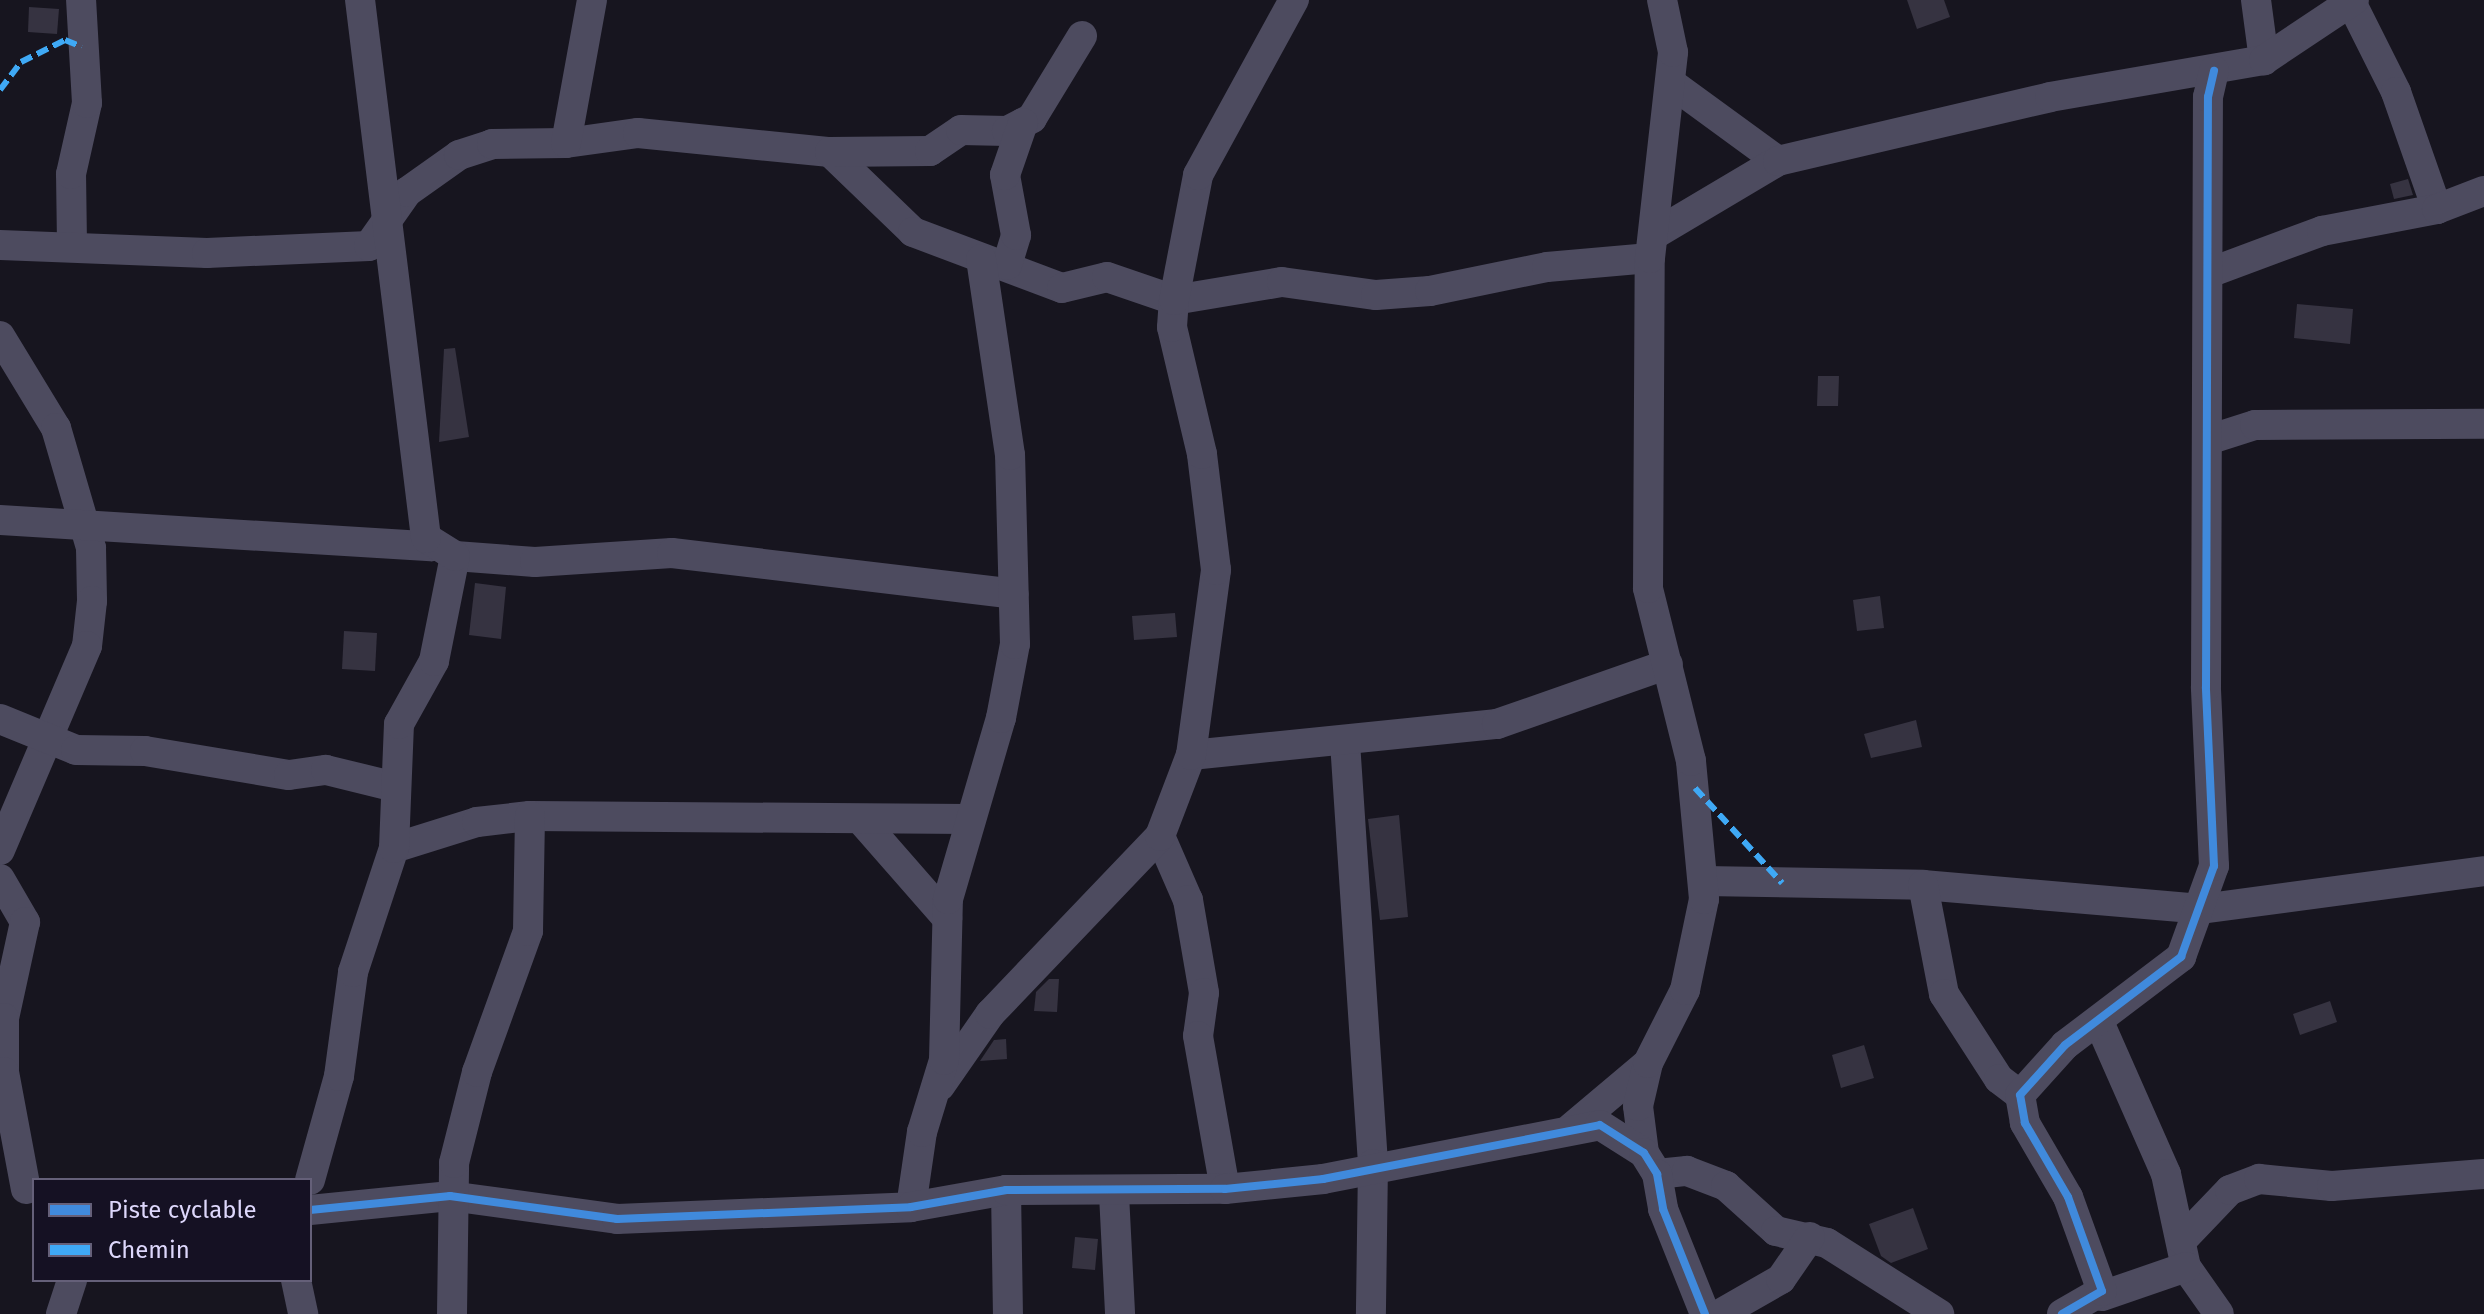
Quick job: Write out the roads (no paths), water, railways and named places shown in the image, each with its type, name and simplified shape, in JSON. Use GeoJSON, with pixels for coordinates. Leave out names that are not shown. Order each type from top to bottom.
{"type":"FeatureCollection","features":[{"type":"Feature","properties":{"kind":"street"},"geometry":{"type":"LineString","coordinates":[[72,244],[71,174],[87,103],[81,0]]}},
{"type":"Feature","properties":{"kind":"street"},"geometry":{"type":"LineString","coordinates":[[311,1178],[339,1076],[353,972],[394,848],[399,724],[434,661],[443,551],[384,232],[385,183],[360,0]]}},
{"type":"Feature","properties":{"kind":"street"},"geometry":{"type":"LineString","coordinates":[[566,143],[592,0]]}},
{"type":"Feature","properties":{"kind":"street"},"geometry":{"type":"LineString","coordinates":[[911,1207],[922,1132],[940,1086],[990,1014],[1160,836],[1191,755],[1216,570],[1202,454],[1172,327],[1174,300],[1198,175],[1294,0]]}},
{"type":"Feature","properties":{"kind":"street"},"geometry":{"type":"LineString","coordinates":[[1662,0],[1671,83],[1653,246],[1648,588],[1691,761],[1704,881],[1685,990],[1648,1063],[1638,1106],[1663,1209],[1705,1314]]}},
{"type":"Feature","properties":{"kind":"street"},"geometry":{"type":"LineString","coordinates":[[2256,0],[2264,60]]}},
{"type":"Feature","properties":{"kind":"street"},"geometry":{"type":"LineString","coordinates":[[830,152],[913,232],[1062,288],[1107,277],[1174,300],[1282,282],[1376,295],[1430,291],[1653,246],[1778,161],[1988,110],[2264,60],[2353,1],[2396,92],[2437,209]]}},
{"type":"Feature","properties":{"kind":"street"},"geometry":{"type":"LineString","coordinates":[[940,1086],[947,918],[968,819],[1001,718],[1014,594],[994,262],[1016,235],[1005,175],[1023,123],[1082,36]]}},
{"type":"Feature","properties":{"kind":"street"},"geometry":{"type":"LineString","coordinates":[[2020,1095],[2065,1045],[2181,957],[2201,909],[2214,866],[2206,687],[2214,71]]}},
{"type":"Feature","properties":{"kind":"street"},"geometry":{"type":"LineString","coordinates":[[1671,83],[1778,161]]}},
{"type":"Feature","properties":{"kind":"street"},"geometry":{"type":"LineString","coordinates":[[0,245],[72,244],[331,252],[369,246],[384,232],[407,192],[459,155],[492,144],[566,143],[638,133],[830,152],[930,151],[961,130],[1007,131],[1023,123]]}},
{"type":"Feature","properties":{"kind":"street"},"geometry":{"type":"LineString","coordinates":[[2209,273],[2322,231],[2437,209],[2484,191]]}},
{"type":"Feature","properties":{"kind":"street"},"geometry":{"type":"LineString","coordinates":[[0,336],[56,428],[85,520],[87,646],[0,850]]}},
{"type":"Feature","properties":{"kind":"street"},"geometry":{"type":"LineString","coordinates":[[2211,439],[2255,425],[2484,424]]}},
{"type":"Feature","properties":{"kind":"street"},"geometry":{"type":"LineString","coordinates":[[0,520],[85,520],[443,551],[535,562],[672,553],[1014,594]]}},
{"type":"Feature","properties":{"kind":"street"},"geometry":{"type":"LineString","coordinates":[[1191,755],[1345,742],[1497,724],[1668,664]]}},
{"type":"Feature","properties":{"kind":"street"},"geometry":{"type":"LineString","coordinates":[[0,719],[46,738],[101,753],[145,751],[289,775],[326,770],[396,787]]}},
{"type":"Feature","properties":{"kind":"street"},"geometry":{"type":"LineString","coordinates":[[1345,742],[1373,1164],[1371,1314]]}},
{"type":"Feature","properties":{"kind":"street"},"geometry":{"type":"LineString","coordinates":[[394,848],[477,822],[530,816],[863,822],[968,819]]}},
{"type":"Feature","properties":{"kind":"street"},"geometry":{"type":"LineString","coordinates":[[452,1314],[450,1196],[477,1072],[528,931],[530,816]]}},
{"type":"Feature","properties":{"kind":"street"},"geometry":{"type":"LineString","coordinates":[[863,822],[947,918]]}},
{"type":"Feature","properties":{"kind":"street"},"geometry":{"type":"LineString","coordinates":[[1160,836],[1188,900],[1204,993],[1198,1036],[1225,1189]]}},
{"type":"Feature","properties":{"kind":"street"},"geometry":{"type":"LineString","coordinates":[[0,879],[25,922],[4,1018],[4,1072],[20,1187]]}},
{"type":"Feature","properties":{"kind":"street"},"geometry":{"type":"LineString","coordinates":[[1704,881],[1923,885],[2201,909],[2483,879]]}},
{"type":"Feature","properties":{"kind":"street"},"geometry":{"type":"LineString","coordinates":[[1923,885],[1944,994],[1999,1079],[2020,1095],[2025,1123],[2068,1197],[2102,1296]]}},
{"type":"Feature","properties":{"kind":"street"},"geometry":{"type":"LineString","coordinates":[[2099,1022],[2166,1174],[2184,1254],[2219,1314]]}},
{"type":"Feature","properties":{"kind":"street"},"geometry":{"type":"LineString","coordinates":[[1571,1128],[1648,1063]]}},
{"type":"Feature","properties":{"kind":"street"},"geometry":{"type":"LineString","coordinates":[[312,1210],[450,1196],[617,1219],[911,1207],[1006,1190],[1114,1194],[1225,1189],[1323,1179],[1373,1164],[1600,1125],[1651,1163],[1687,1171],[1726,1186],[1776,1231],[1810,1237],[1939,1314]]}},
{"type":"Feature","properties":{"kind":"street"},"geometry":{"type":"LineString","coordinates":[[2062,1314],[2184,1254],[2230,1190],[2259,1179],[2332,1186],[2484,1174]]}},
{"type":"Feature","properties":{"kind":"street"},"geometry":{"type":"LineString","coordinates":[[1006,1190],[1008,1314]]}},
{"type":"Feature","properties":{"kind":"street"},"geometry":{"type":"LineString","coordinates":[[1114,1194],[1120,1314]]}},
{"type":"Feature","properties":{"kind":"street"},"geometry":{"type":"LineString","coordinates":[[1720,1314],[1781,1279],[1810,1237]]}},
{"type":"Feature","properties":{"kind":"street"},"geometry":{"type":"LineString","coordinates":[[61,1314],[71,1282]]}},
{"type":"Feature","properties":{"kind":"street"},"geometry":{"type":"LineString","coordinates":[[296,1282],[303,1314]]}}]}
